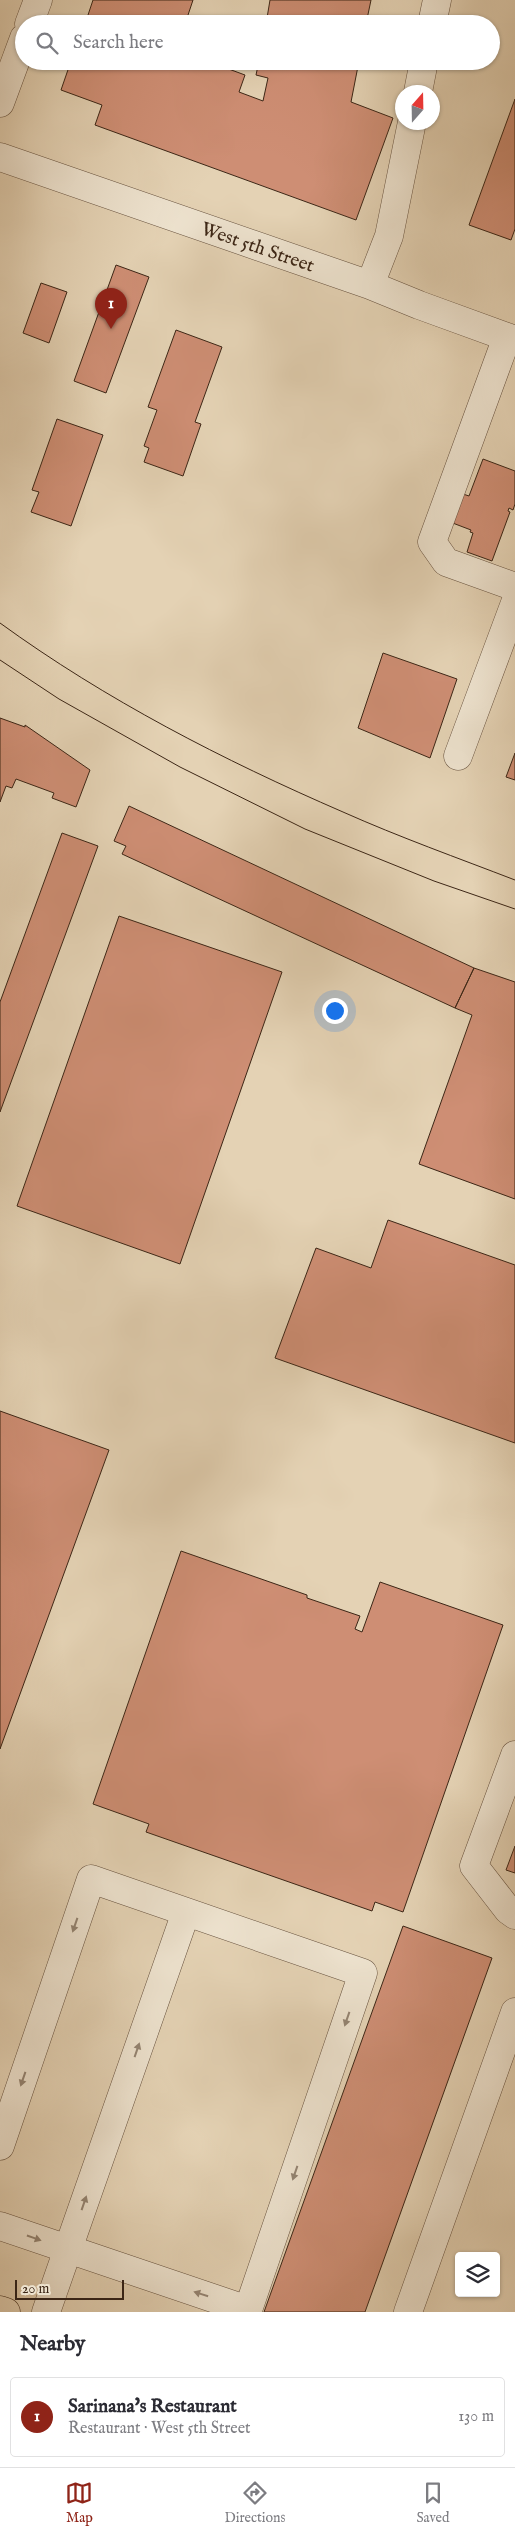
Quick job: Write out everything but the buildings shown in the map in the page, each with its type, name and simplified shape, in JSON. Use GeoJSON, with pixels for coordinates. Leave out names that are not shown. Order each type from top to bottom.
{"type":"FeatureCollection","features":[{"type":"Feature","properties":{"kind":"main road"},"geometry":{"type":"LineString","coordinates":[[0,2310],[6,2312]]}},
{"type":"Feature","properties":{"kind":"street"},"geometry":{"type":"LineString","coordinates":[[32,15],[38,0]]}},
{"type":"Feature","properties":{"kind":"street"},"geometry":{"type":"LineString","coordinates":[[434,15],[437,0]]}},
{"type":"Feature","properties":{"kind":"street"},"geometry":{"type":"LineString","coordinates":[[0,103],[15,62]]}},
{"type":"Feature","properties":{"kind":"street"},"geometry":{"type":"LineString","coordinates":[[419,85],[422,70]]}},
{"type":"Feature","properties":{"kind":"street"},"geometry":{"type":"LineString","coordinates":[[370,285],[389,236],[410,130]]}},
{"type":"Feature","properties":{"kind":"street","name":"West 5th Street"},"geometry":{"type":"LineString","coordinates":[[0,157],[370,285],[419,306],[511,338]]}},
{"type":"Feature","properties":{"kind":"street"},"geometry":{"type":"LineString","coordinates":[[511,338],[432,542],[446,562],[515,587]]}},
{"type":"Feature","properties":{"kind":"street"},"geometry":{"type":"LineString","coordinates":[[458,756],[515,603]]}},
{"type":"Feature","properties":{"kind":"street"},"geometry":{"type":"LineString","coordinates":[[515,1755],[474,1866],[508,1910],[515,1915]]}},
{"type":"Feature","properties":{"kind":"street"},"geometry":{"type":"LineString","coordinates":[[0,2146],[91,1879],[363,1973],[248,2310],[0,2226]]}},
{"type":"Feature","properties":{"kind":"street"},"geometry":{"type":"LineString","coordinates":[[46,2312],[186,1912]]}},
{"type":"Feature","properties":{"kind":"street"},"geometry":{"type":"LineString","coordinates":[[408,2312],[515,2012]]}},
{"type":"Feature","properties":{"kind":"tram line"},"geometry":{"type":"LineString","coordinates":[[0,623],[81,678],[210,750],[364,821],[515,880]]}},
{"type":"Feature","properties":{"kind":"tram line"},"geometry":{"type":"LineString","coordinates":[[0,660],[59,699],[180,767],[305,829],[434,881],[515,909]]}},
{"type":"Feature","properties":{"kind":"place","name":"Sarinana's Restaurant"},"geometry":{"type":"Point","coordinates":[111,329]}}]}
